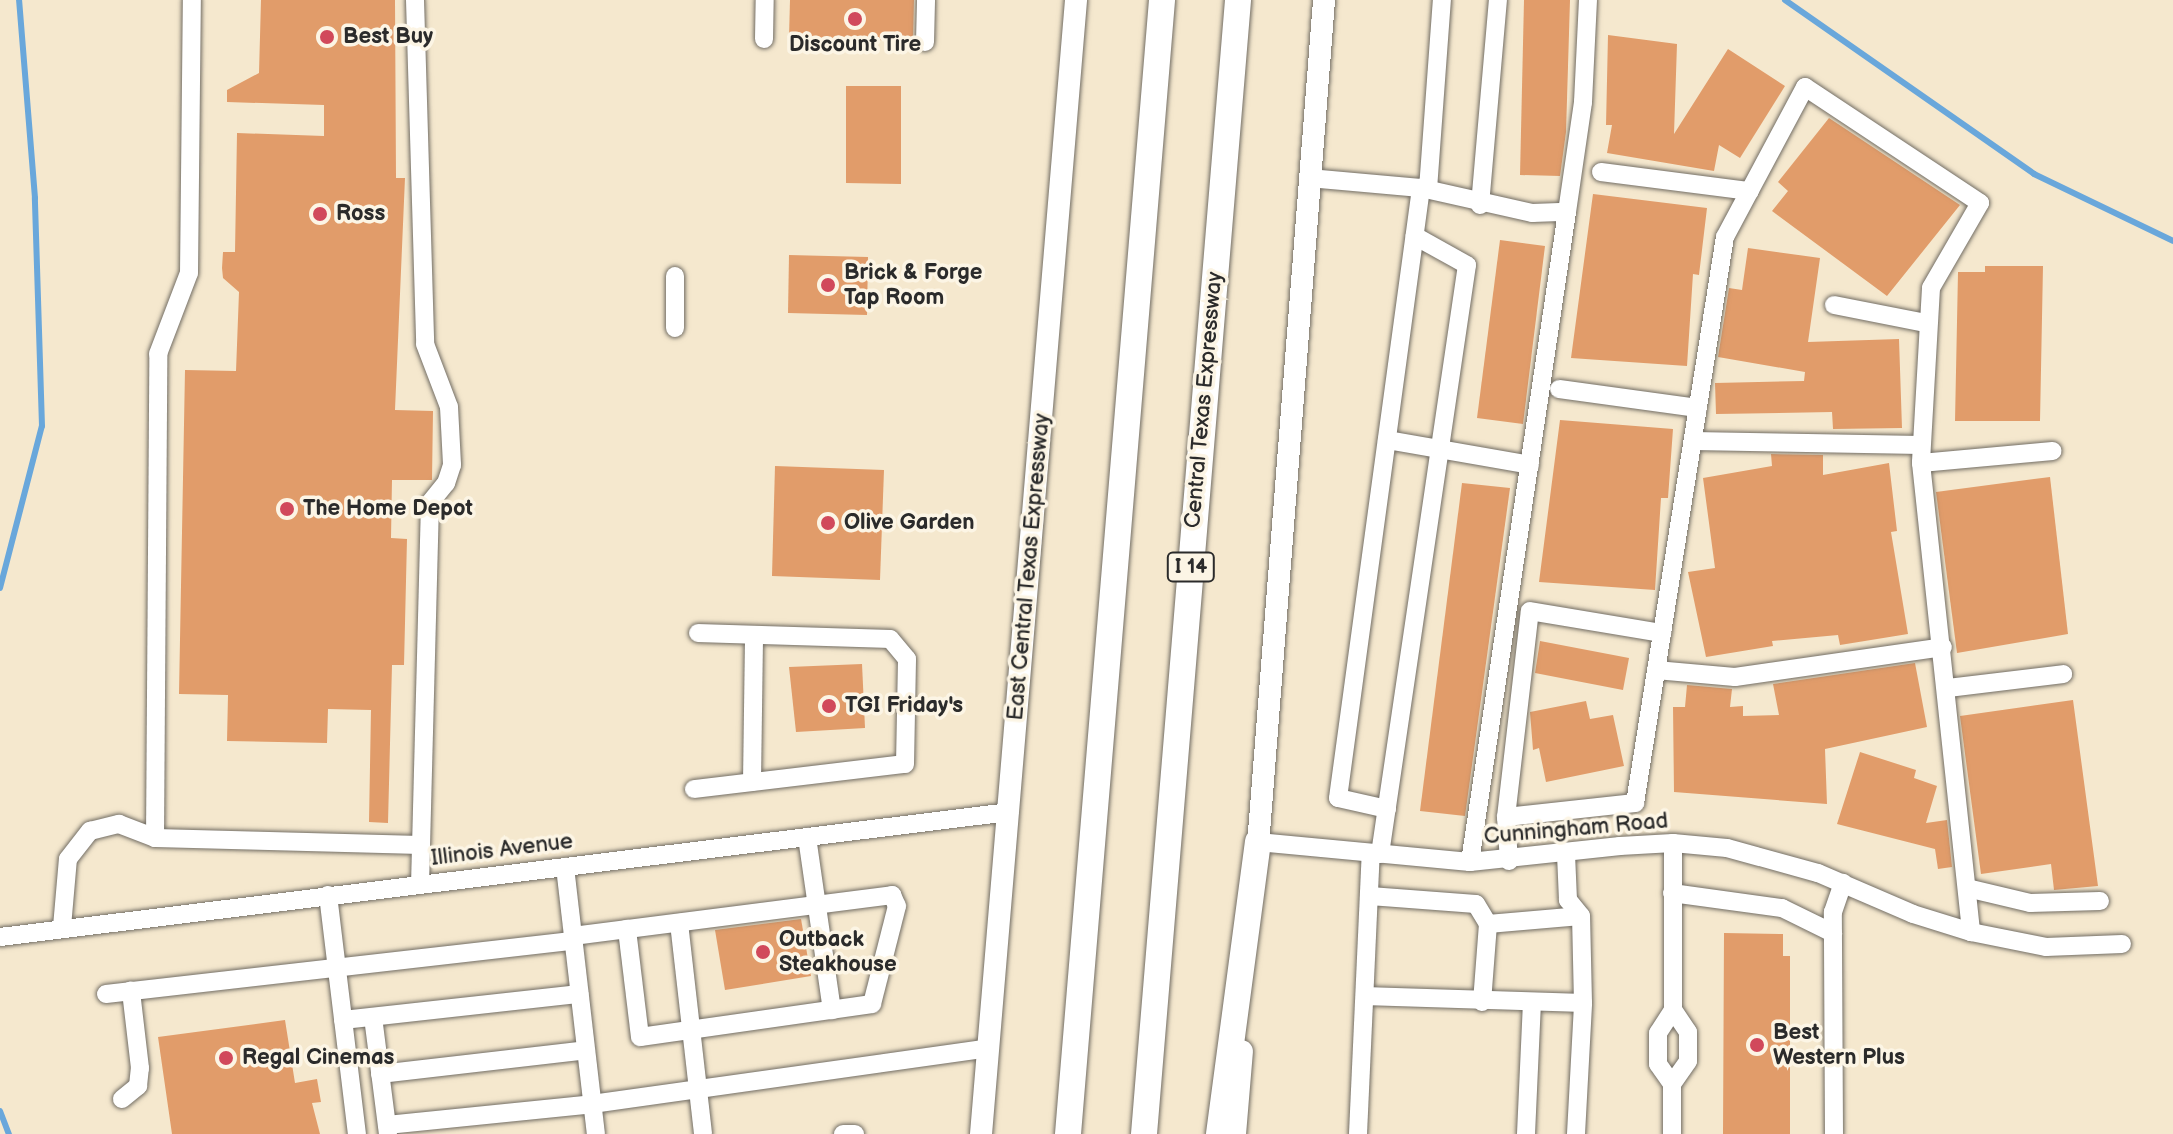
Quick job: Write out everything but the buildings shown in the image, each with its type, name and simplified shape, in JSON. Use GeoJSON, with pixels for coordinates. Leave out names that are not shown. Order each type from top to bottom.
{"type":"FeatureCollection","features":[{"type":"Feature","properties":{"kind":"highway"},"geometry":{"type":"LineString","coordinates":[[1068,1134],[1162,0]]}},
{"type":"Feature","properties":{"kind":"highway","name":"Central Texas Expressway"},"geometry":{"type":"LineString","coordinates":[[1144,1134],[1238,0]]}},
{"type":"Feature","properties":{"kind":"highway"},"geometry":{"type":"LineString","coordinates":[[1219,1134],[1258,842]]}},
{"type":"Feature","properties":{"kind":"main road","name":"East Central Texas Expressway"},"geometry":{"type":"LineString","coordinates":[[981,1134],[1076,0]]}},
{"type":"Feature","properties":{"kind":"main road"},"geometry":{"type":"LineString","coordinates":[[1235,1134],[1324,0]]}},
{"type":"Feature","properties":{"kind":"street"},"geometry":{"type":"LineString","coordinates":[[155,838],[158,354],[189,273],[192,0]]}},
{"type":"Feature","properties":{"kind":"street"},"geometry":{"type":"LineString","coordinates":[[415,0],[425,344],[449,407],[452,465],[446,483],[430,503],[420,884]]}},
{"type":"Feature","properties":{"kind":"street"},"geometry":{"type":"LineString","coordinates":[[764,39],[765,0]]}},
{"type":"Feature","properties":{"kind":"street"},"geometry":{"type":"LineString","coordinates":[[925,42],[926,0]]}},
{"type":"Feature","properties":{"kind":"street"},"geometry":{"type":"LineString","coordinates":[[1387,809],[1338,798],[1424,188],[1442,0]]}},
{"type":"Feature","properties":{"kind":"street"},"geometry":{"type":"LineString","coordinates":[[1480,205],[1498,0]]}},
{"type":"Feature","properties":{"kind":"street"},"geometry":{"type":"LineString","coordinates":[[1470,862],[1583,102],[1588,0]]}},
{"type":"Feature","properties":{"kind":"street"},"geometry":{"type":"LineString","coordinates":[[1506,817],[1635,803],[1725,237],[1805,87],[1980,203],[1931,288],[1926,323],[1921,454],[1948,688],[1971,932]]}},
{"type":"Feature","properties":{"kind":"street"},"geometry":{"type":"LineString","coordinates":[[1601,172],[1750,191]]}},
{"type":"Feature","properties":{"kind":"street"},"geometry":{"type":"LineString","coordinates":[[1309,178],[1424,188],[1480,205],[1532,213],[1567,212]]}},
{"type":"Feature","properties":{"kind":"street"},"geometry":{"type":"LineString","coordinates":[[1358,1134],[1370,896],[1387,809],[1467,265],[1415,236]]}},
{"type":"Feature","properties":{"kind":"street"},"geometry":{"type":"LineString","coordinates":[[675,276],[675,328]]}},
{"type":"Feature","properties":{"kind":"street"},"geometry":{"type":"LineString","coordinates":[[1834,305],[1926,323]]}},
{"type":"Feature","properties":{"kind":"street"},"geometry":{"type":"LineString","coordinates":[[1559,389],[1698,408]]}},
{"type":"Feature","properties":{"kind":"street"},"geometry":{"type":"LineString","coordinates":[[1387,440],[1530,465]]}},
{"type":"Feature","properties":{"kind":"street"},"geometry":{"type":"LineString","coordinates":[[1693,441],[1921,454],[2052,451]]}},
{"type":"Feature","properties":{"kind":"street"},"geometry":{"type":"LineString","coordinates":[[1509,861],[1506,817],[1530,611],[1662,633]]}},
{"type":"Feature","properties":{"kind":"street"},"geometry":{"type":"LineString","coordinates":[[694,789],[905,764],[907,659],[890,639],[698,633]]}},
{"type":"Feature","properties":{"kind":"street"},"geometry":{"type":"LineString","coordinates":[[752,782],[754,635]]}},
{"type":"Feature","properties":{"kind":"street"},"geometry":{"type":"LineString","coordinates":[[1656,670],[1735,677],[1943,647]]}},
{"type":"Feature","properties":{"kind":"street"},"geometry":{"type":"LineString","coordinates":[[1948,688],[2063,674]]}},
{"type":"Feature","properties":{"kind":"street","name":"Illinois Avenue"},"geometry":{"type":"LineString","coordinates":[[0,937],[1009,812]]}},
{"type":"Feature","properties":{"kind":"street"},"geometry":{"type":"LineString","coordinates":[[62,927],[68,859],[90,831],[119,824],[155,838],[421,845]]}},
{"type":"Feature","properties":{"kind":"street"},"geometry":{"type":"LineString","coordinates":[[807,837],[832,1010]]}},
{"type":"Feature","properties":{"kind":"street","name":"Cunningham Road"},"geometry":{"type":"LineString","coordinates":[[1258,842],[1470,862],[1509,861],[1673,843],[1776,859],[1843,883],[1913,914],[1971,932],[2046,947],[2122,944]]}},
{"type":"Feature","properties":{"kind":"street"},"geometry":{"type":"LineString","coordinates":[[1672,1084],[1658,1064],[1658,1033],[1673,1010],[1673,843]]}},
{"type":"Feature","properties":{"kind":"street"},"geometry":{"type":"LineString","coordinates":[[1566,854],[1568,900],[1581,916],[1583,1003],[1576,1134]]}},
{"type":"Feature","properties":{"kind":"street"},"geometry":{"type":"LineString","coordinates":[[565,867],[596,1134]]}},
{"type":"Feature","properties":{"kind":"street"},"geometry":{"type":"LineString","coordinates":[[1834,1134],[1833,933],[1843,883]]}},
{"type":"Feature","properties":{"kind":"street"},"geometry":{"type":"LineString","coordinates":[[1967,888],[2030,903],[2100,901]]}},
{"type":"Feature","properties":{"kind":"street"},"geometry":{"type":"LineString","coordinates":[[1672,893],[1782,908],[1833,933]]}},
{"type":"Feature","properties":{"kind":"street"},"geometry":{"type":"LineString","coordinates":[[328,895],[357,1134]]}},
{"type":"Feature","properties":{"kind":"street"},"geometry":{"type":"LineString","coordinates":[[106,994],[337,968],[573,938],[627,929],[892,895],[897,906],[872,1004],[640,1037],[627,929]]}},
{"type":"Feature","properties":{"kind":"street"},"geometry":{"type":"LineString","coordinates":[[1370,896],[1476,904],[1488,924],[1482,1002]]}},
{"type":"Feature","properties":{"kind":"street"},"geometry":{"type":"LineString","coordinates":[[1488,924],[1581,916]]}},
{"type":"Feature","properties":{"kind":"street"},"geometry":{"type":"LineString","coordinates":[[679,923],[703,1134]]}},
{"type":"Feature","properties":{"kind":"street"},"geometry":{"type":"LineString","coordinates":[[122,1099],[138,1086],[140,1068],[131,991]]}},
{"type":"Feature","properties":{"kind":"street"},"geometry":{"type":"LineString","coordinates":[[343,1020],[580,994]]}},
{"type":"Feature","properties":{"kind":"street"},"geometry":{"type":"LineString","coordinates":[[1365,996],[1532,1004],[1583,1003]]}},
{"type":"Feature","properties":{"kind":"street"},"geometry":{"type":"LineString","coordinates":[[1526,1134],[1532,1004]]}},
{"type":"Feature","properties":{"kind":"street"},"geometry":{"type":"LineString","coordinates":[[1672,1134],[1672,1084],[1688,1061],[1688,1032],[1673,1010]]}},
{"type":"Feature","properties":{"kind":"street"},"geometry":{"type":"LineString","coordinates":[[373,1017],[388,1130],[989,1048]]}},
{"type":"Feature","properties":{"kind":"street"},"geometry":{"type":"LineString","coordinates":[[380,1074],[586,1050]]}},
{"type":"Feature","properties":{"kind":"street"},"geometry":{"type":"LineString","coordinates":[[843,1134],[855,1134]]}},
{"type":"Feature","properties":{"kind":"waterway"},"geometry":{"type":"LineString","coordinates":[[0,588],[42,426],[35,198],[19,0]]}},
{"type":"Feature","properties":{"kind":"waterway"},"geometry":{"type":"LineString","coordinates":[[1785,0],[2034,174],[2173,241]]}},
{"type":"Feature","properties":{"kind":"waterway"},"geometry":{"type":"LineString","coordinates":[[0,1111],[9,1134]]}},
{"type":"Feature","properties":{"kind":"place","name":"Discount Tire"},"geometry":{"type":"Point","coordinates":[855,19]}},
{"type":"Feature","properties":{"kind":"place","name":"Best Buy"},"geometry":{"type":"Point","coordinates":[327,37]}},
{"type":"Feature","properties":{"kind":"place","name":"Ross"},"geometry":{"type":"Point","coordinates":[320,214]}},
{"type":"Feature","properties":{"kind":"place","name":"Brick & Forge Tap Room"},"geometry":{"type":"Point","coordinates":[828,285]}},
{"type":"Feature","properties":{"kind":"place","name":"The Home Depot"},"geometry":{"type":"Point","coordinates":[287,509]}},
{"type":"Feature","properties":{"kind":"place","name":"Olive Garden"},"geometry":{"type":"Point","coordinates":[828,523]}},
{"type":"Feature","properties":{"kind":"place","name":"TGI Friday's"},"geometry":{"type":"Point","coordinates":[829,706]}},
{"type":"Feature","properties":{"kind":"place","name":"Outback Steakhouse"},"geometry":{"type":"Point","coordinates":[763,952]}},
{"type":"Feature","properties":{"kind":"place","name":"Best Western Plus"},"geometry":{"type":"Point","coordinates":[1757,1045]}},
{"type":"Feature","properties":{"kind":"place","name":"Regal Cinemas"},"geometry":{"type":"Point","coordinates":[226,1058]}}]}
